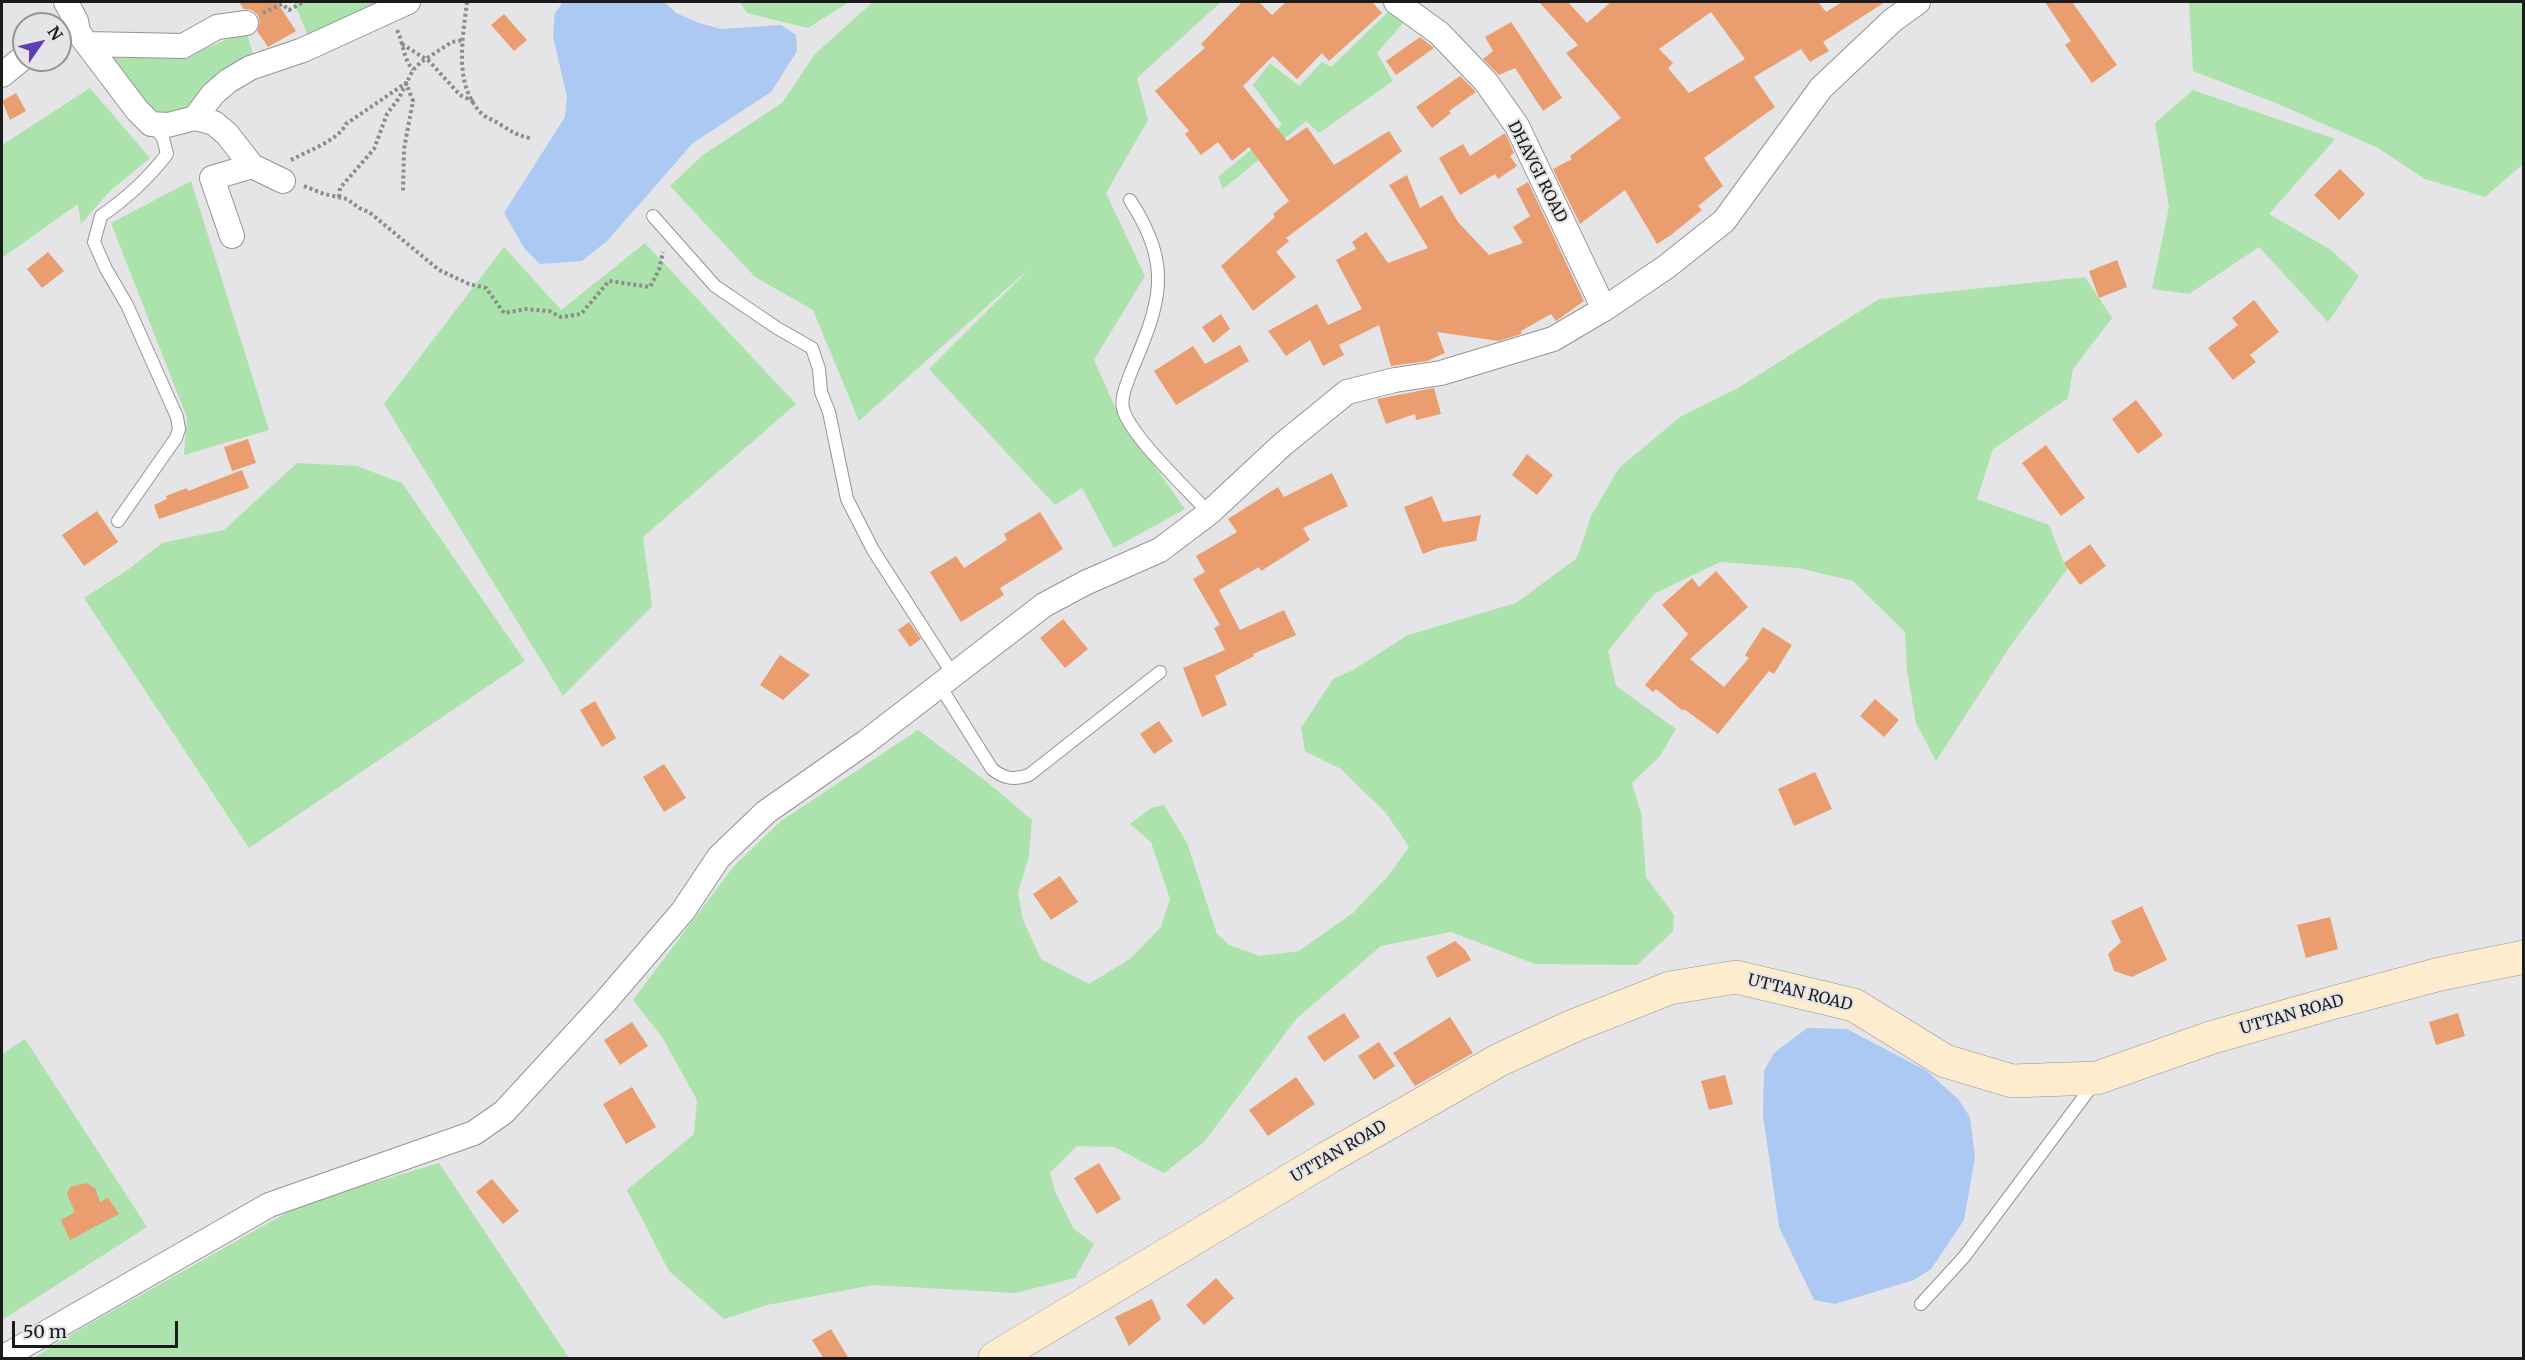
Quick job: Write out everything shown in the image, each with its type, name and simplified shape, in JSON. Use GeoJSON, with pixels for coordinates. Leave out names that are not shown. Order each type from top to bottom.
{"type":"FeatureCollection","features":[{"type":"Feature","properties":{"kind":"main road","name":"UTTAN ROAD"},"geometry":{"type":"LineString","coordinates":[[995,1359],[1329,1156],[1499,1060],[1573,1026],[1670,988],[1736,977],[1854,1005],[1945,1061],[2012,1081],[2097,1078],[2210,1038],[2332,1003],[2440,974],[2523,957]]}},
{"type":"Feature","properties":{"kind":"street"},"geometry":{"type":"LineString","coordinates":[[195,118],[213,94],[228,81],[250,68],[303,50],[408,2]]}},
{"type":"Feature","properties":{"kind":"street","name":"DHAVGI ROAD"},"geometry":{"type":"LineString","coordinates":[[1396,2],[1439,33],[1486,82],[1517,126],[1604,309]]}},
{"type":"Feature","properties":{"kind":"street"},"geometry":{"type":"LineString","coordinates":[[2,1358],[269,1205],[474,1133],[504,1112],[605,1002],[683,911],[718,857],[766,812],[866,742],[1044,605],[1085,583],[1160,550],[1209,513],[1282,445],[1347,392],[1395,380],[1441,373],[1544,342],[1604,309],[1666,267],[1724,221],[1821,88],[1893,20],[1918,2]]}},
{"type":"Feature","properties":{"kind":"street"},"geometry":{"type":"LineString","coordinates":[[87,44],[183,46],[217,27],[246,23]]}},
{"type":"Feature","properties":{"kind":"street"},"geometry":{"type":"LineString","coordinates":[[72,24],[137,110],[151,123],[168,124],[195,118],[214,123],[267,174]]}},
{"type":"Feature","properties":{"kind":"street"},"geometry":{"type":"LineString","coordinates":[[232,236],[212,178],[267,174]]}},
{"type":"Feature","properties":{"kind":"lane"},"geometry":{"type":"LineString","coordinates":[[118,520],[168,450],[179,429],[177,417],[127,305],[106,269],[94,242],[101,216],[151,175],[167,154],[163,138],[151,123]]}},
{"type":"Feature","properties":{"kind":"lane"},"geometry":{"type":"LineString","coordinates":[[1130,200],[1147,226],[1157,261],[1159,291],[1149,330],[1124,390],[1122,409],[1131,427],[1209,513]]}},
{"type":"Feature","properties":{"kind":"lane"},"geometry":{"type":"LineString","coordinates":[[653,216],[715,286],[777,328],[812,348],[819,369],[821,392],[829,412],[847,499],[947,681],[992,769],[1001,777],[1016,780],[1029,775],[1160,672]]}},
{"type":"Feature","properties":{"kind":"lane"},"geometry":{"type":"LineString","coordinates":[[1921,1304],[1964,1257],[2097,1078]]}},
{"type":"Feature","properties":{"kind":"path"},"geometry":{"type":"LineString","coordinates":[[246,23],[270,8],[282,4],[289,10],[303,2]]}},
{"type":"Feature","properties":{"kind":"path"},"geometry":{"type":"LineString","coordinates":[[467,2],[462,72],[475,103],[480,112],[488,118],[510,132],[530,138]]}},
{"type":"Feature","properties":{"kind":"path"},"geometry":{"type":"LineString","coordinates":[[339,197],[340,188],[374,149],[387,114],[399,98],[413,70],[452,42],[463,40]]}},
{"type":"Feature","properties":{"kind":"path"},"geometry":{"type":"LineString","coordinates":[[402,44],[426,59],[460,95],[475,103]]}},
{"type":"Feature","properties":{"kind":"path"},"geometry":{"type":"LineString","coordinates":[[267,174],[342,133],[346,124],[406,83]]}},
{"type":"Feature","properties":{"kind":"path"},"geometry":{"type":"LineString","coordinates":[[403,190],[404,148],[413,101],[406,83]]}},
{"type":"Feature","properties":{"kind":"path"},"geometry":{"type":"LineString","coordinates":[[267,174],[339,197],[369,212],[439,270],[469,284],[486,288],[504,313],[526,309],[549,311],[561,316],[581,314],[609,281],[650,287],[659,270],[667,234]]}},
{"type":"Feature","properties":{"kind":"green space"},"geometry":{"type":"Polygon","coordinates":[[[294,2],[379,2],[308,36],[294,2]]]}},
{"type":"Feature","properties":{"kind":"green space"},"geometry":{"type":"Polygon","coordinates":[[[740,2],[849,2],[808,28],[747,13],[740,2]]]}},
{"type":"Feature","properties":{"kind":"green space"},"geometry":{"type":"Polygon","coordinates":[[[873,2],[1221,2],[1137,78],[1148,120],[1106,193],[1145,276],[1094,360],[1120,418],[1185,509],[1114,548],[1082,488],[1055,505],[929,369],[1033,265],[859,421],[813,310],[755,277],[670,186],[703,155],[782,103],[815,54],[873,2]]]}},
{"type":"Feature","properties":{"kind":"green space"},"geometry":{"type":"Polygon","coordinates":[[[2189,2],[2523,2],[2523,164],[2485,197],[2425,179],[2378,148],[2276,103],[2193,71],[2189,2]]]}},
{"type":"Feature","properties":{"kind":"green space"},"geometry":{"type":"Polygon","coordinates":[[[1391,9],[1404,22],[1377,53],[1393,81],[1319,133],[1306,121],[1223,189],[1218,177],[1282,125],[1253,85],[1270,63],[1299,86],[1322,62],[1331,67],[1391,9]]]}},
{"type":"Feature","properties":{"kind":"green space"},"geometry":{"type":"Polygon","coordinates":[[[246,31],[255,61],[193,109],[154,117],[110,58],[186,57],[246,31]]]}},
{"type":"Feature","properties":{"kind":"green space"},"geometry":{"type":"Polygon","coordinates":[[[90,88],[150,158],[110,191],[81,224],[78,204],[2,258],[2,145],[90,88]]]}},
{"type":"Feature","properties":{"kind":"green space"},"geometry":{"type":"Polygon","coordinates":[[[2193,90],[2335,139],[2269,214],[2331,250],[2359,276],[2328,322],[2259,247],[2189,294],[2152,289],[2169,207],[2155,123],[2193,90]]]}},
{"type":"Feature","properties":{"kind":"green space"},"geometry":{"type":"Polygon","coordinates":[[[191,181],[269,430],[184,455],[187,418],[111,223],[191,181]]]}},
{"type":"Feature","properties":{"kind":"green space"},"geometry":{"type":"Polygon","coordinates":[[[645,243],[796,404],[643,537],[652,606],[563,696],[384,404],[504,247],[561,310],[645,243]]]}},
{"type":"Feature","properties":{"kind":"green space"},"geometry":{"type":"Polygon","coordinates":[[[2085,277],[2112,318],[2073,369],[2068,398],[1993,449],[1977,499],[2049,525],[2068,568],[2011,645],[1936,761],[1916,723],[1907,671],[1905,632],[1853,581],[1799,568],[1720,562],[1654,594],[1608,651],[1616,686],[1676,729],[1660,756],[1632,783],[1641,813],[1646,877],[1674,915],[1673,931],[1637,965],[1535,964],[1451,932],[1381,946],[1296,1019],[1204,1142],[1164,1173],[1114,1147],[1077,1146],[1050,1173],[1055,1191],[1074,1229],[1094,1244],[1075,1278],[1015,1293],[873,1285],[767,1305],[724,1319],[669,1271],[627,1190],[694,1134],[697,1100],[662,1037],[633,1000],[734,866],[781,821],[918,730],[987,782],[1032,820],[1029,856],[1018,893],[1023,920],[1041,959],[1089,984],[1130,959],[1161,927],[1170,899],[1151,842],[1130,824],[1151,808],[1164,805],[1187,843],[1217,934],[1229,945],[1260,956],[1299,951],[1353,913],[1388,876],[1409,847],[1386,813],[1341,769],[1305,751],[1301,728],[1333,679],[1353,670],[1408,635],[1516,603],[1577,558],[1591,516],[1619,468],[1680,417],[1738,388],[1879,299],[2085,277]]]}},
{"type":"Feature","properties":{"kind":"green space"},"geometry":{"type":"Polygon","coordinates":[[[297,463],[357,466],[402,483],[525,661],[249,848],[84,598],[129,569],[162,543],[224,530],[297,463]]]}},
{"type":"Feature","properties":{"kind":"green space"},"geometry":{"type":"Polygon","coordinates":[[[25,1039],[147,1227],[2,1320],[2,1054],[25,1039]]]}},
{"type":"Feature","properties":{"kind":"green space"},"geometry":{"type":"Polygon","coordinates":[[[439,1163],[569,1358],[34,1358],[77,1331],[302,1204],[439,1163]]]}},
{"type":"Feature","properties":{"kind":"water"},"geometry":{"type":"Polygon","coordinates":[[[563,2],[664,2],[676,13],[721,29],[781,25],[796,35],[797,51],[771,92],[693,143],[607,241],[582,261],[540,264],[524,248],[504,213],[565,117],[567,96],[553,37],[555,13],[563,2]]]}},
{"type":"Feature","properties":{"kind":"water"},"geometry":{"type":"Polygon","coordinates":[[[1807,1028],[1847,1029],[1927,1071],[1958,1099],[1970,1117],[1975,1157],[1964,1220],[1931,1269],[1914,1280],[1835,1304],[1814,1300],[1779,1227],[1763,1115],[1764,1071],[1774,1053],[1807,1028]]]}},
{"type":"Feature","properties":{"kind":"building"},"geometry":{"type":"Polygon","coordinates":[[[239,2],[277,2],[296,31],[268,47],[257,31],[260,22],[258,15],[252,10],[244,9],[239,2]]]}},
{"type":"Feature","properties":{"kind":"building"},"geometry":{"type":"Polygon","coordinates":[[[1242,2],[1259,2],[1272,15],[1286,2],[1372,2],[1382,13],[1329,61],[1322,53],[1297,79],[1273,56],[1243,86],[1287,141],[1307,127],[1334,165],[1389,131],[1402,151],[1286,238],[1289,241],[1276,252],[1296,277],[1253,311],[1221,266],[1275,217],[1273,214],[1289,201],[1249,147],[1232,161],[1218,142],[1201,155],[1185,134],[1189,131],[1155,91],[1205,48],[1201,44],[1242,2]]]}},
{"type":"Feature","properties":{"kind":"building"},"geometry":{"type":"Polygon","coordinates":[[[1539,2],[1568,2],[1587,23],[1611,2],[1818,2],[1826,12],[1842,2],[1885,2],[1823,42],[1829,51],[1810,62],[1801,49],[1754,77],[1775,107],[1704,158],[1723,186],[1698,206],[1702,210],[1657,244],[1625,190],[1580,224],[1553,169],[1572,159],[1570,156],[1621,118],[1566,53],[1578,45],[1539,2]],[[1711,12],[1659,49],[1673,63],[1668,68],[1689,93],[1745,59],[1711,12]]]}},
{"type":"Feature","properties":{"kind":"building"},"geometry":{"type":"Polygon","coordinates":[[[2045,2],[2072,2],[2117,65],[2092,83],[2065,45],[2071,41],[2045,2]]]}},
{"type":"Feature","properties":{"kind":"building"},"geometry":{"type":"Polygon","coordinates":[[[504,14],[527,40],[514,51],[491,25],[504,14]]]}},
{"type":"Feature","properties":{"kind":"building"},"geometry":{"type":"Polygon","coordinates":[[[1511,22],[1562,98],[1543,111],[1515,68],[1499,75],[1483,59],[1493,51],[1485,37],[1511,22]]]}},
{"type":"Feature","properties":{"kind":"building"},"geometry":{"type":"Polygon","coordinates":[[[1420,37],[1434,48],[1396,75],[1386,61],[1420,37]]]}},
{"type":"Feature","properties":{"kind":"building"},"geometry":{"type":"Polygon","coordinates":[[[1460,76],[1476,92],[1449,111],[1451,113],[1432,128],[1416,107],[1460,76]]]}},
{"type":"Feature","properties":{"kind":"building"},"geometry":{"type":"Polygon","coordinates":[[[16,93],[26,111],[10,120],[2,101],[16,93]]]}},
{"type":"Feature","properties":{"kind":"building"},"geometry":{"type":"Polygon","coordinates":[[[1505,133],[1514,153],[1510,156],[1517,166],[1498,179],[1495,174],[1460,195],[1439,158],[1463,144],[1470,156],[1505,133]]]}},
{"type":"Feature","properties":{"kind":"building"},"geometry":{"type":"Polygon","coordinates":[[[2340,169],[2365,194],[2339,220],[2314,195],[2340,169]]]}},
{"type":"Feature","properties":{"kind":"building"},"geometry":{"type":"Polygon","coordinates":[[[1407,175],[1420,208],[1442,195],[1458,222],[1489,255],[1523,243],[1513,227],[1530,216],[1516,189],[1528,182],[1584,301],[1556,321],[1551,314],[1521,331],[1521,334],[1499,341],[1437,332],[1445,353],[1427,361],[1391,366],[1379,325],[1339,345],[1344,355],[1323,366],[1310,340],[1286,356],[1268,331],[1317,304],[1328,325],[1362,309],[1336,260],[1356,249],[1352,242],[1366,232],[1388,263],[1428,248],[1389,185],[1407,175]]]}},
{"type":"Feature","properties":{"kind":"building"},"geometry":{"type":"Polygon","coordinates":[[[48,252],[64,271],[42,288],[27,269],[48,252]]]}},
{"type":"Feature","properties":{"kind":"building"},"geometry":{"type":"Polygon","coordinates":[[[2117,260],[2127,287],[2099,298],[2089,271],[2117,260]]]}},
{"type":"Feature","properties":{"kind":"building"},"geometry":{"type":"Polygon","coordinates":[[[2254,300],[2279,332],[2250,355],[2256,362],[2233,380],[2208,348],[2238,325],[2232,318],[2254,300]]]}},
{"type":"Feature","properties":{"kind":"building"},"geometry":{"type":"Polygon","coordinates":[[[1221,314],[1230,329],[1213,343],[1202,327],[1221,314]]]}},
{"type":"Feature","properties":{"kind":"building"},"geometry":{"type":"Polygon","coordinates":[[[1240,345],[1249,361],[1176,405],[1154,371],[1193,346],[1205,364],[1240,345]]]}},
{"type":"Feature","properties":{"kind":"building"},"geometry":{"type":"Polygon","coordinates":[[[1434,388],[1441,414],[1416,420],[1415,414],[1386,424],[1377,399],[1434,388]]]}},
{"type":"Feature","properties":{"kind":"building"},"geometry":{"type":"Polygon","coordinates":[[[2136,400],[2163,435],[2138,454],[2112,419],[2136,400]]]}},
{"type":"Feature","properties":{"kind":"building"},"geometry":{"type":"Polygon","coordinates":[[[248,439],[256,463],[232,471],[224,447],[248,439]]]}},
{"type":"Feature","properties":{"kind":"building"},"geometry":{"type":"Polygon","coordinates":[[[2046,445],[2085,498],[2061,516],[2022,463],[2046,445]]]}},
{"type":"Feature","properties":{"kind":"building"},"geometry":{"type":"Polygon","coordinates":[[[1527,454],[1553,475],[1537,495],[1512,475],[1527,454]]]}},
{"type":"Feature","properties":{"kind":"building"},"geometry":{"type":"Polygon","coordinates":[[[242,470],[249,488],[159,519],[154,505],[167,499],[166,496],[187,488],[188,491],[242,470]]]}},
{"type":"Feature","properties":{"kind":"building"},"geometry":{"type":"Polygon","coordinates":[[[1332,473],[1348,506],[1303,528],[1310,540],[1261,571],[1259,567],[1219,590],[1240,630],[1284,610],[1296,635],[1253,654],[1254,656],[1215,676],[1227,705],[1202,717],[1183,668],[1225,650],[1214,628],[1220,625],[1193,579],[1205,572],[1196,556],[1237,532],[1228,519],[1278,487],[1284,497],[1332,473]]]}},
{"type":"Feature","properties":{"kind":"building"},"geometry":{"type":"Polygon","coordinates":[[[1432,496],[1443,522],[1481,515],[1476,541],[1438,548],[1423,554],[1404,507],[1432,496]]]}},
{"type":"Feature","properties":{"kind":"building"},"geometry":{"type":"Polygon","coordinates":[[[97,511],[118,542],[84,566],[62,535],[97,511]]]}},
{"type":"Feature","properties":{"kind":"building"},"geometry":{"type":"Polygon","coordinates":[[[1040,512],[1063,549],[1000,588],[1004,595],[961,622],[930,572],[956,556],[964,568],[1007,540],[1004,534],[1040,512]]]}},
{"type":"Feature","properties":{"kind":"building"},"geometry":{"type":"Polygon","coordinates":[[[2090,544],[2106,566],[2080,585],[2064,563],[2090,544]]]}},
{"type":"Feature","properties":{"kind":"building"},"geometry":{"type":"Polygon","coordinates":[[[1716,571],[1748,607],[1690,659],[1724,687],[1749,658],[1745,655],[1763,627],[1792,645],[1774,674],[1769,671],[1718,734],[1684,709],[1683,711],[1656,689],[1653,692],[1645,685],[1688,634],[1662,605],[1692,578],[1699,587],[1716,571]]]}},
{"type":"Feature","properties":{"kind":"building"},"geometry":{"type":"Polygon","coordinates":[[[1063,619],[1088,649],[1065,668],[1040,638],[1063,619]]]}},
{"type":"Feature","properties":{"kind":"building"},"geometry":{"type":"Polygon","coordinates":[[[909,622],[921,639],[910,647],[898,630],[909,622]]]}},
{"type":"Feature","properties":{"kind":"building"},"geometry":{"type":"Polygon","coordinates":[[[780,655],[810,675],[783,700],[760,685],[780,655]]]}},
{"type":"Feature","properties":{"kind":"building"},"geometry":{"type":"Polygon","coordinates":[[[1875,699],[1899,720],[1884,737],[1860,716],[1875,699]]]}},
{"type":"Feature","properties":{"kind":"building"},"geometry":{"type":"Polygon","coordinates":[[[595,701],[616,738],[602,747],[580,710],[595,701]]]}},
{"type":"Feature","properties":{"kind":"building"},"geometry":{"type":"Polygon","coordinates":[[[1159,721],[1173,741],[1154,754],[1140,734],[1159,721]]]}},
{"type":"Feature","properties":{"kind":"building"},"geometry":{"type":"Polygon","coordinates":[[[664,764],[686,798],[664,812],[643,777],[664,764]]]}},
{"type":"Feature","properties":{"kind":"building"},"geometry":{"type":"Polygon","coordinates":[[[1815,772],[1832,809],[1794,826],[1778,789],[1815,772]]]}},
{"type":"Feature","properties":{"kind":"building"},"geometry":{"type":"Polygon","coordinates":[[[1060,876],[1078,902],[1051,920],[1033,894],[1060,876]]]}},
{"type":"Feature","properties":{"kind":"building"},"geometry":{"type":"Polygon","coordinates":[[[2142,906],[2167,960],[2132,977],[2114,971],[2108,954],[2121,942],[2111,921],[2142,906]]]}},
{"type":"Feature","properties":{"kind":"building"},"geometry":{"type":"Polygon","coordinates":[[[2330,917],[2338,949],[2306,958],[2297,925],[2330,917]]]}},
{"type":"Feature","properties":{"kind":"building"},"geometry":{"type":"Polygon","coordinates":[[[1455,941],[1465,950],[1471,960],[1437,978],[1426,957],[1455,941]]]}},
{"type":"Feature","properties":{"kind":"building"},"geometry":{"type":"Polygon","coordinates":[[[1344,1013],[1360,1037],[1324,1062],[1307,1037],[1344,1013]]]}},
{"type":"Feature","properties":{"kind":"building"},"geometry":{"type":"Polygon","coordinates":[[[2458,1013],[2465,1036],[2436,1045],[2429,1022],[2458,1013]]]}},
{"type":"Feature","properties":{"kind":"building"},"geometry":{"type":"Polygon","coordinates":[[[1450,1017],[1473,1053],[1415,1086],[1393,1053],[1450,1017]]]}},
{"type":"Feature","properties":{"kind":"building"},"geometry":{"type":"Polygon","coordinates":[[[632,1022],[648,1046],[620,1065],[604,1040],[632,1022]]]}},
{"type":"Feature","properties":{"kind":"building"},"geometry":{"type":"Polygon","coordinates":[[[1379,1042],[1395,1066],[1374,1080],[1358,1056],[1379,1042]]]}},
{"type":"Feature","properties":{"kind":"building"},"geometry":{"type":"Polygon","coordinates":[[[1725,1075],[1733,1104],[1709,1110],[1701,1081],[1725,1075]]]}},
{"type":"Feature","properties":{"kind":"building"},"geometry":{"type":"Polygon","coordinates":[[[1296,1077],[1315,1104],[1268,1136],[1249,1110],[1296,1077]]]}},
{"type":"Feature","properties":{"kind":"building"},"geometry":{"type":"Polygon","coordinates":[[[632,1087],[656,1127],[626,1144],[603,1104],[632,1087]]]}},
{"type":"Feature","properties":{"kind":"building"},"geometry":{"type":"Polygon","coordinates":[[[1099,1163],[1121,1199],[1097,1214],[1074,1178],[1099,1163]]]}},
{"type":"Feature","properties":{"kind":"building"},"geometry":{"type":"Polygon","coordinates":[[[492,1179],[519,1211],[503,1224],[476,1192],[492,1179]]]}},
{"type":"Feature","properties":{"kind":"building"},"geometry":{"type":"Polygon","coordinates":[[[86,1183],[95,1188],[100,1202],[108,1198],[119,1214],[70,1240],[61,1220],[75,1212],[67,1194],[70,1187],[86,1183]]]}},
{"type":"Feature","properties":{"kind":"building"},"geometry":{"type":"Polygon","coordinates":[[[1216,1278],[1234,1298],[1204,1325],[1186,1305],[1216,1278]]]}},
{"type":"Feature","properties":{"kind":"building"},"geometry":{"type":"Polygon","coordinates":[[[1152,1299],[1161,1319],[1129,1346],[1115,1317],[1152,1299]]]}},
{"type":"Feature","properties":{"kind":"building"},"geometry":{"type":"Polygon","coordinates":[[[831,1329],[849,1359],[824,1359],[812,1340],[831,1329]]]}}]}
